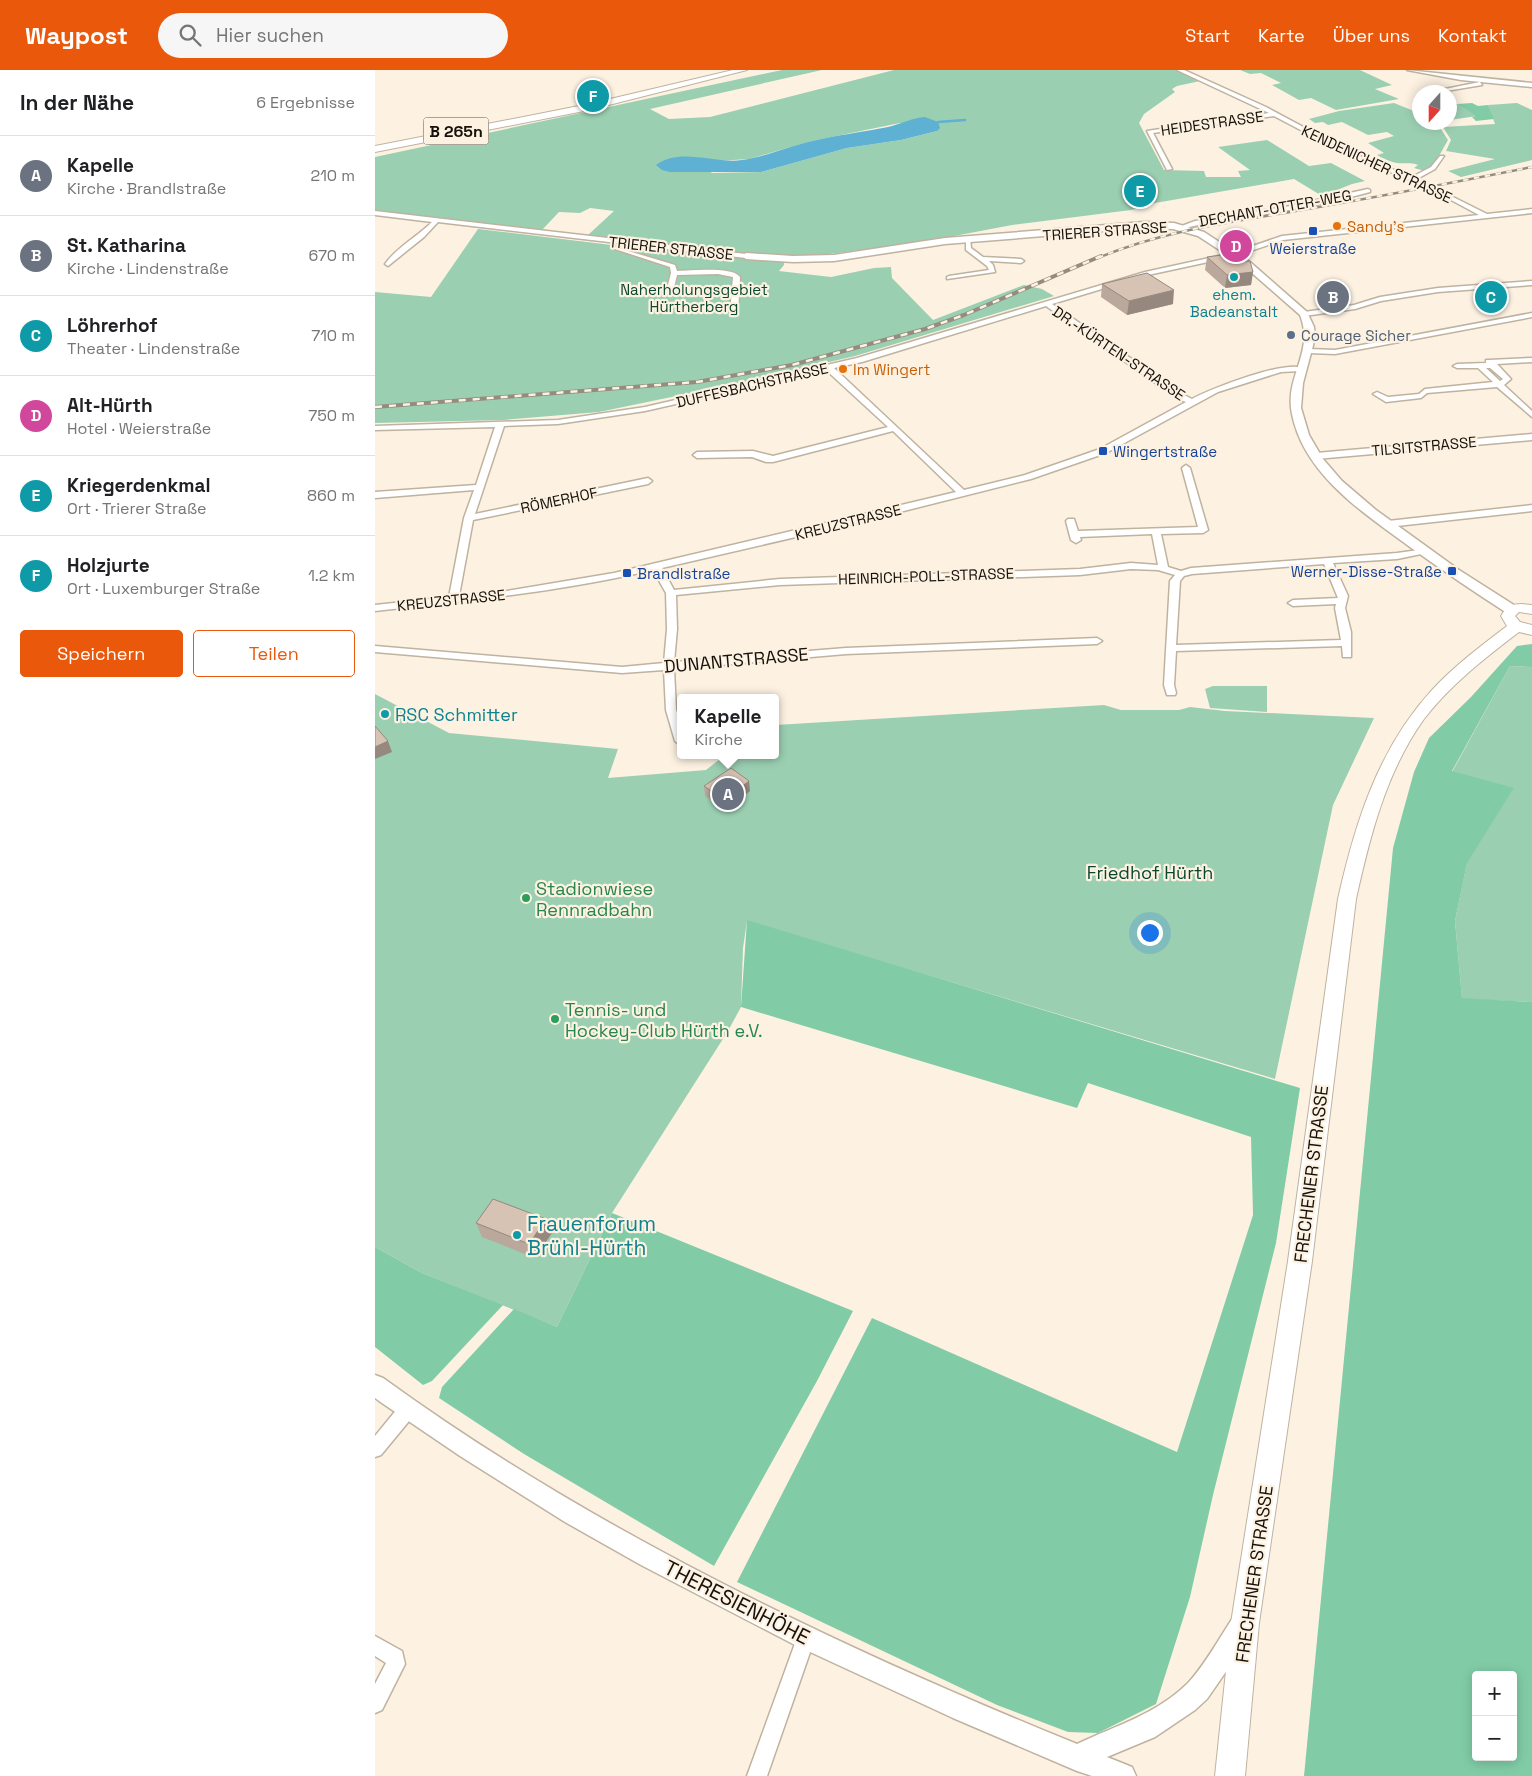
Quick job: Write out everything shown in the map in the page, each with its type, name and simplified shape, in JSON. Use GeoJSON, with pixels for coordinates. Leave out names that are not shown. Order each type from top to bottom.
{"type":"FeatureCollection","features":[{"type":"Feature","properties":{"kind":"main road","name":"B 265n"},"geometry":{"type":"LineString","coordinates":[[375,147],[538,117],[658,92],[743,70]]}},
{"type":"Feature","properties":{"kind":"main road"},"geometry":{"type":"LineString","coordinates":[[1520,622],[1523,608],[1532,610]]}},
{"type":"Feature","properties":{"kind":"main road","name":"FRECHENER STRASSE"},"geometry":{"type":"LineString","coordinates":[[1230,1776],[1245,1623],[1300,1261],[1347,899],[1359,844],[1382,779],[1390,761],[1408,732],[1438,694],[1475,659],[1520,622]]}},
{"type":"Feature","properties":{"kind":"street","name":"KENDENICHER STRASSE"},"geometry":{"type":"LineString","coordinates":[[1181,70],[1243,98],[1350,154],[1434,188],[1484,215]]}},
{"type":"Feature","properties":{"kind":"street"},"geometry":{"type":"LineString","coordinates":[[1410,70],[1532,85]]}},
{"type":"Feature","properties":{"kind":"street"},"geometry":{"type":"LineString","coordinates":[[1457,87],[1488,81]]}},
{"type":"Feature","properties":{"kind":"street"},"geometry":{"type":"LineString","coordinates":[[1237,101],[1243,98]]}},
{"type":"Feature","properties":{"kind":"street"},"geometry":{"type":"LineString","coordinates":[[1239,109],[1244,118]]}},
{"type":"Feature","properties":{"kind":"street","name":"HEIDESTRASSE"},"geometry":{"type":"LineString","coordinates":[[1169,169],[1149,132],[1275,114]]}},
{"type":"Feature","properties":{"kind":"street"},"geometry":{"type":"LineString","coordinates":[[1412,178],[1433,168],[1442,157]]}},
{"type":"Feature","properties":{"kind":"street","name":"DECHANT-OTTER-WEG"},"geometry":{"type":"LineString","coordinates":[[1182,227],[1195,221],[1226,219],[1368,191]]}},
{"type":"Feature","properties":{"kind":"street"},"geometry":{"type":"LineString","coordinates":[[1235,255],[1292,236],[1532,211]]}},
{"type":"Feature","properties":{"kind":"street"},"geometry":{"type":"LineString","coordinates":[[1519,212],[1532,220]]}},
{"type":"Feature","properties":{"kind":"street","name":"TRIERER STRASSE"},"geometry":{"type":"LineString","coordinates":[[375,213],[604,241],[793,259],[834,258],[968,239],[1144,225],[1182,227],[1201,234],[1235,255],[1304,314]]}},
{"type":"Feature","properties":{"kind":"street"},"geometry":{"type":"LineString","coordinates":[[388,264],[393,257],[422,236],[436,220]]}},
{"type":"Feature","properties":{"kind":"street"},"geometry":{"type":"LineString","coordinates":[[949,278],[993,271],[990,264],[968,249],[968,239]]}},
{"type":"Feature","properties":{"kind":"street"},"geometry":{"type":"LineString","coordinates":[[604,241],[611,246],[673,266],[674,273],[669,291]]}},
{"type":"Feature","properties":{"kind":"street","name":"DUFFESBACHSTRASSE"},"geometry":{"type":"LineString","coordinates":[[375,428],[558,422],[608,415],[829,368],[1147,273],[1235,255]]}},
{"type":"Feature","properties":{"kind":"street"},"geometry":{"type":"LineString","coordinates":[[981,258],[1021,261]]}},
{"type":"Feature","properties":{"kind":"street"},"geometry":{"type":"LineString","coordinates":[[674,273],[735,274],[737,277],[734,313]]}},
{"type":"Feature","properties":{"kind":"street"},"geometry":{"type":"LineString","coordinates":[[1520,622],[1423,551],[1342,487],[1316,456],[1297,416],[1295,394],[1301,369],[1309,351],[1312,333],[1310,324],[1304,314],[1355,307],[1380,299],[1439,290],[1532,283]]}},
{"type":"Feature","properties":{"kind":"street","name":"DR.-KÜRTEN-STRASSE"},"geometry":{"type":"LineString","coordinates":[[1046,304],[1181,397],[1192,402]]}},
{"type":"Feature","properties":{"kind":"street"},"geometry":{"type":"LineString","coordinates":[[1309,351],[1335,352],[1532,316]]}},
{"type":"Feature","properties":{"kind":"street"},"geometry":{"type":"LineString","coordinates":[[1377,394],[1386,400],[1421,396],[1425,391],[1499,384],[1507,379],[1489,362],[1532,360]]}},
{"type":"Feature","properties":{"kind":"street"},"geometry":{"type":"LineString","coordinates":[[1457,366],[1494,365]]}},
{"type":"Feature","properties":{"kind":"street"},"geometry":{"type":"LineString","coordinates":[[1480,366],[1532,415]]}},
{"type":"Feature","properties":{"kind":"street"},"geometry":{"type":"LineString","coordinates":[[829,368],[932,462],[962,493]]}},
{"type":"Feature","properties":{"kind":"street","name":"KREUZSTRASSE"},"geometry":{"type":"LineString","coordinates":[[375,608],[453,600],[554,586],[657,566],[843,524],[1028,478],[1103,451],[1215,390],[1280,370],[1301,369]]}},
{"type":"Feature","properties":{"kind":"street"},"geometry":{"type":"LineString","coordinates":[[453,600],[469,518],[500,425]]}},
{"type":"Feature","properties":{"kind":"street"},"geometry":{"type":"LineString","coordinates":[[697,455],[753,454],[766,459],[773,459],[895,428]]}},
{"type":"Feature","properties":{"kind":"street","name":"TILSITSTRASSE"},"geometry":{"type":"LineString","coordinates":[[1316,456],[1532,437]]}},
{"type":"Feature","properties":{"kind":"street"},"geometry":{"type":"LineString","coordinates":[[1071,521],[1075,538],[1203,530],[1186,468]]}},
{"type":"Feature","properties":{"kind":"street","name":"RÖMERHOF"},"geometry":{"type":"LineString","coordinates":[[469,518],[648,481]]}},
{"type":"Feature","properties":{"kind":"street"},"geometry":{"type":"LineString","coordinates":[[375,496],[478,487]]}},
{"type":"Feature","properties":{"kind":"street"},"geometry":{"type":"LineString","coordinates":[[1388,524],[1532,508]]}},
{"type":"Feature","properties":{"kind":"street"},"geometry":{"type":"LineString","coordinates":[[1156,532],[1163,567]]}},
{"type":"Feature","properties":{"kind":"street"},"geometry":{"type":"LineString","coordinates":[[1171,693],[1169,685],[1175,581],[1181,574],[1191,571],[1397,556],[1423,551]]}},
{"type":"Feature","properties":{"kind":"street"},"geometry":{"type":"LineString","coordinates":[[1327,561],[1343,596],[1340,608],[1346,632],[1347,655]]}},
{"type":"Feature","properties":{"kind":"street"},"geometry":{"type":"LineString","coordinates":[[657,566],[671,593],[669,665],[671,710],[677,731]]}},
{"type":"Feature","properties":{"kind":"street","name":"HEINRICH-POLL-STRASSE"},"geometry":{"type":"LineString","coordinates":[[671,593],[780,582],[1080,572],[1100,568],[1163,567],[1181,574]]}},
{"type":"Feature","properties":{"kind":"street"},"geometry":{"type":"LineString","coordinates":[[1293,603],[1343,601]]}},
{"type":"Feature","properties":{"kind":"street","name":"DUNANTSTRASSE"},"geometry":{"type":"LineString","coordinates":[[375,649],[600,670],[622,670],[847,651],[1097,641]]}},
{"type":"Feature","properties":{"kind":"street"},"geometry":{"type":"LineString","coordinates":[[1172,648],[1346,643]]}},
{"type":"Feature","properties":{"kind":"street","name":"THERESIENHÖHE"},"geometry":{"type":"LineString","coordinates":[[375,1385],[408,1409],[561,1507],[715,1592],[805,1638],[1010,1730],[1123,1776]]}},
{"type":"Feature","properties":{"kind":"street"},"geometry":{"type":"LineString","coordinates":[[375,1449],[408,1409]]}},
{"type":"Feature","properties":{"kind":"street"},"geometry":{"type":"LineString","coordinates":[[1077,1758],[1111,1741],[1146,1728],[1186,1701],[1198,1690],[1245,1623]]}},
{"type":"Feature","properties":{"kind":"street"},"geometry":{"type":"LineString","coordinates":[[757,1776],[805,1638]]}},
{"type":"Feature","properties":{"kind":"street"},"geometry":{"type":"LineString","coordinates":[[375,1645],[395,1658],[396,1664],[375,1703]]}},
{"type":"Feature","properties":{"kind":"green space","name":"Naherholungsgebiet Hürtherberg"},"geometry":{"type":"Polygon","coordinates":[[[782,70],[822,70],[650,109],[669,119],[710,117],[894,70],[1176,70],[1200,81],[1177,86],[1172,89],[1175,92],[1144,114],[1139,123],[1164,170],[1204,171],[1206,177],[1241,177],[1238,171],[1250,170],[1218,147],[1267,140],[1309,166],[1331,163],[1365,181],[1322,196],[1294,179],[1155,203],[1131,210],[1012,225],[928,241],[830,254],[785,256],[784,265],[779,271],[831,277],[874,268],[891,267],[892,278],[933,320],[1024,285],[1042,289],[1054,296],[855,356],[744,382],[599,412],[503,420],[375,423],[375,292],[431,297],[478,229],[620,246],[626,240],[588,235],[614,211],[590,208],[580,213],[559,212],[542,230],[375,211],[375,157],[782,70]],[[900,123],[812,141],[749,159],[718,161],[691,157],[712,173],[761,172],[847,148],[901,140],[937,131],[900,123]]]}},
{"type":"Feature","properties":{"kind":"green space"},"geometry":{"type":"Polygon","coordinates":[[[1240,70],[1360,70],[1392,85],[1375,89],[1399,99],[1336,110],[1311,98],[1299,100],[1272,85],[1281,83],[1261,73],[1250,74],[1240,70]]]}},
{"type":"Feature","properties":{"kind":"green space"},"geometry":{"type":"Polygon","coordinates":[[[1394,103],[1412,110],[1412,130],[1442,130],[1448,140],[1434,165],[1425,171],[1414,168],[1418,165],[1394,162],[1377,155],[1384,153],[1368,143],[1394,136],[1387,132],[1368,135],[1342,122],[1328,125],[1323,122],[1315,123],[1309,119],[1339,111],[1394,103]]]}},
{"type":"Feature","properties":{"kind":"green space"},"geometry":{"type":"Polygon","coordinates":[[[1517,103],[1532,110],[1532,160],[1461,177],[1448,171],[1495,159],[1446,151],[1451,140],[1445,130],[1457,130],[1457,126],[1495,124],[1488,105],[1517,103]]]}},
{"type":"Feature","properties":{"kind":"green space"},"geometry":{"type":"Polygon","coordinates":[[[1457,104],[1477,116],[1457,119],[1457,104]]]}},
{"type":"Feature","properties":{"kind":"green space"},"geometry":{"type":"Polygon","coordinates":[[[1457,104],[1488,105],[1494,119],[1476,121],[1472,117],[1476,116],[1457,104]]]}},
{"type":"Feature","properties":{"kind":"green space"},"geometry":{"type":"Polygon","coordinates":[[[1532,644],[1532,667],[1510,666],[1452,771],[1514,788],[1467,863],[1455,921],[1462,998],[1532,1002],[1532,1776],[1304,1776],[1393,848],[1414,772],[1429,738],[1471,697],[1517,646],[1532,644]]]}},
{"type":"Feature","properties":{"kind":"green space"},"geometry":{"type":"Polygon","coordinates":[[[1510,666],[1532,667],[1532,1002],[1462,999],[1455,921],[1467,862],[1513,789],[1452,772],[1510,666]]]}},
{"type":"Feature","properties":{"kind":"green space"},"geometry":{"type":"Polygon","coordinates":[[[1213,686],[1267,686],[1267,712],[1210,708],[1205,689],[1213,686]]]}},
{"type":"Feature","properties":{"kind":"green space","name":"Friedhof Hürth"},"geometry":{"type":"Polygon","coordinates":[[[375,694],[449,733],[618,749],[608,778],[706,770],[720,759],[779,759],[779,725],[1104,705],[1121,710],[1179,710],[1190,707],[1225,711],[1374,718],[1333,805],[1275,1079],[747,921],[743,948],[741,1007],[728,1031],[612,1213],[557,1327],[422,1273],[375,1247],[375,694]]]}},
{"type":"Feature","properties":{"kind":"green space"},"geometry":{"type":"Polygon","coordinates":[[[747,920],[1300,1088],[1276,1243],[1213,1495],[1190,1597],[1156,1704],[1098,1733],[1068,1732],[997,1705],[737,1582],[872,1318],[1177,1452],[1253,1215],[1251,1137],[1088,1083],[1077,1108],[741,1007],[747,920]]]}},
{"type":"Feature","properties":{"kind":"green space"},"geometry":{"type":"Polygon","coordinates":[[[612,1213],[853,1311],[817,1381],[714,1566],[524,1454],[439,1398],[442,1387],[514,1309],[557,1327],[612,1213]]]}},
{"type":"Feature","properties":{"kind":"green space"},"geometry":{"type":"Polygon","coordinates":[[[375,1247],[422,1273],[503,1305],[432,1381],[423,1385],[375,1347],[375,1247]]]}},
{"type":"Feature","properties":{"kind":"water"},"geometry":{"type":"Polygon","coordinates":[[[925,117],[938,122],[940,128],[937,131],[901,140],[847,148],[761,172],[670,172],[662,170],[656,165],[676,157],[698,157],[732,161],[750,159],[812,141],[888,127],[925,117]]]}},
{"type":"Feature","properties":{"kind":"building"},"geometry":{"type":"Polygon","coordinates":[[[1236,253],[1245,261],[1250,261],[1253,272],[1227,275],[1207,257],[1236,253]]]}},
{"type":"Feature","properties":{"kind":"building"},"geometry":{"type":"Polygon","coordinates":[[[1147,273],[1174,290],[1129,301],[1102,284],[1147,273]]]}},
{"type":"Feature","properties":{"kind":"building"},"geometry":{"type":"Polygon","coordinates":[[[375,726],[388,741],[375,747],[375,726]]]}},
{"type":"Feature","properties":{"kind":"building"},"geometry":{"type":"Polygon","coordinates":[[[731,768],[749,781],[724,800],[704,786],[731,768]]]}},
{"type":"Feature","properties":{"kind":"building"},"geometry":{"type":"Polygon","coordinates":[[[493,1199],[546,1219],[529,1244],[476,1223],[493,1199]]]}},
{"type":"Feature","properties":{"kind":"waterway"},"geometry":{"type":"LineString","coordinates":[[938,122],[965,120]]}},
{"type":"Feature","properties":{"kind":"railway"},"geometry":{"type":"LineString","coordinates":[[1098,258],[1145,241],[1193,229],[1532,167]]}},
{"type":"Feature","properties":{"kind":"railway"},"geometry":{"type":"LineString","coordinates":[[375,407],[697,382],[792,365],[925,329],[964,315],[1101,256]]}},
{"type":"Feature","properties":{"kind":"place","name":"Holzjurte"},"geometry":{"type":"Point","coordinates":[593,96]}},
{"type":"Feature","properties":{"kind":"place","name":"Kriegerdenkmal"},"geometry":{"type":"Point","coordinates":[1140,191]}},
{"type":"Feature","properties":{"kind":"place","name":"Sandy's"},"geometry":{"type":"Point","coordinates":[1337,226]}},
{"type":"Feature","properties":{"kind":"place","name":"Weierstraße"},"geometry":{"type":"Point","coordinates":[1313,231]}},
{"type":"Feature","properties":{"kind":"place","name":"Alt-Hürth"},"geometry":{"type":"Point","coordinates":[1236,246]}},
{"type":"Feature","properties":{"kind":"place","name":"ehem. Badeanstalt"},"geometry":{"type":"Point","coordinates":[1234,277]}},
{"type":"Feature","properties":{"kind":"place","name":"St. Katharina"},"geometry":{"type":"Point","coordinates":[1333,297]}},
{"type":"Feature","properties":{"kind":"place","name":"Löhrerhof"},"geometry":{"type":"Point","coordinates":[1491,297]}},
{"type":"Feature","properties":{"kind":"place","name":"Courage Sicher"},"geometry":{"type":"Point","coordinates":[1291,335]}},
{"type":"Feature","properties":{"kind":"place","name":"Im Wingert"},"geometry":{"type":"Point","coordinates":[843,369]}},
{"type":"Feature","properties":{"kind":"place","name":"Wingertstraße"},"geometry":{"type":"Point","coordinates":[1103,451]}},
{"type":"Feature","properties":{"kind":"place","name":"Werner-Disse-Straße"},"geometry":{"type":"Point","coordinates":[1452,571]}},
{"type":"Feature","properties":{"kind":"place","name":"Brandlstraße"},"geometry":{"type":"Point","coordinates":[627,573]}},
{"type":"Feature","properties":{"kind":"place","name":"RSC Schmitter"},"geometry":{"type":"Point","coordinates":[385,714]}},
{"type":"Feature","properties":{"kind":"place","name":"Kapelle"},"geometry":{"type":"Point","coordinates":[728,794]}},
{"type":"Feature","properties":{"kind":"place","name":"Stadionwiese Rennradbahn"},"geometry":{"type":"Point","coordinates":[526,898]}},
{"type":"Feature","properties":{"kind":"place","name":"Tennis- und Hockey-Club Hürth e.V."},"geometry":{"type":"Point","coordinates":[555,1019]}},
{"type":"Feature","properties":{"kind":"place","name":"Frauenforum Brühl-Hürth"},"geometry":{"type":"Point","coordinates":[517,1235]}}]}
